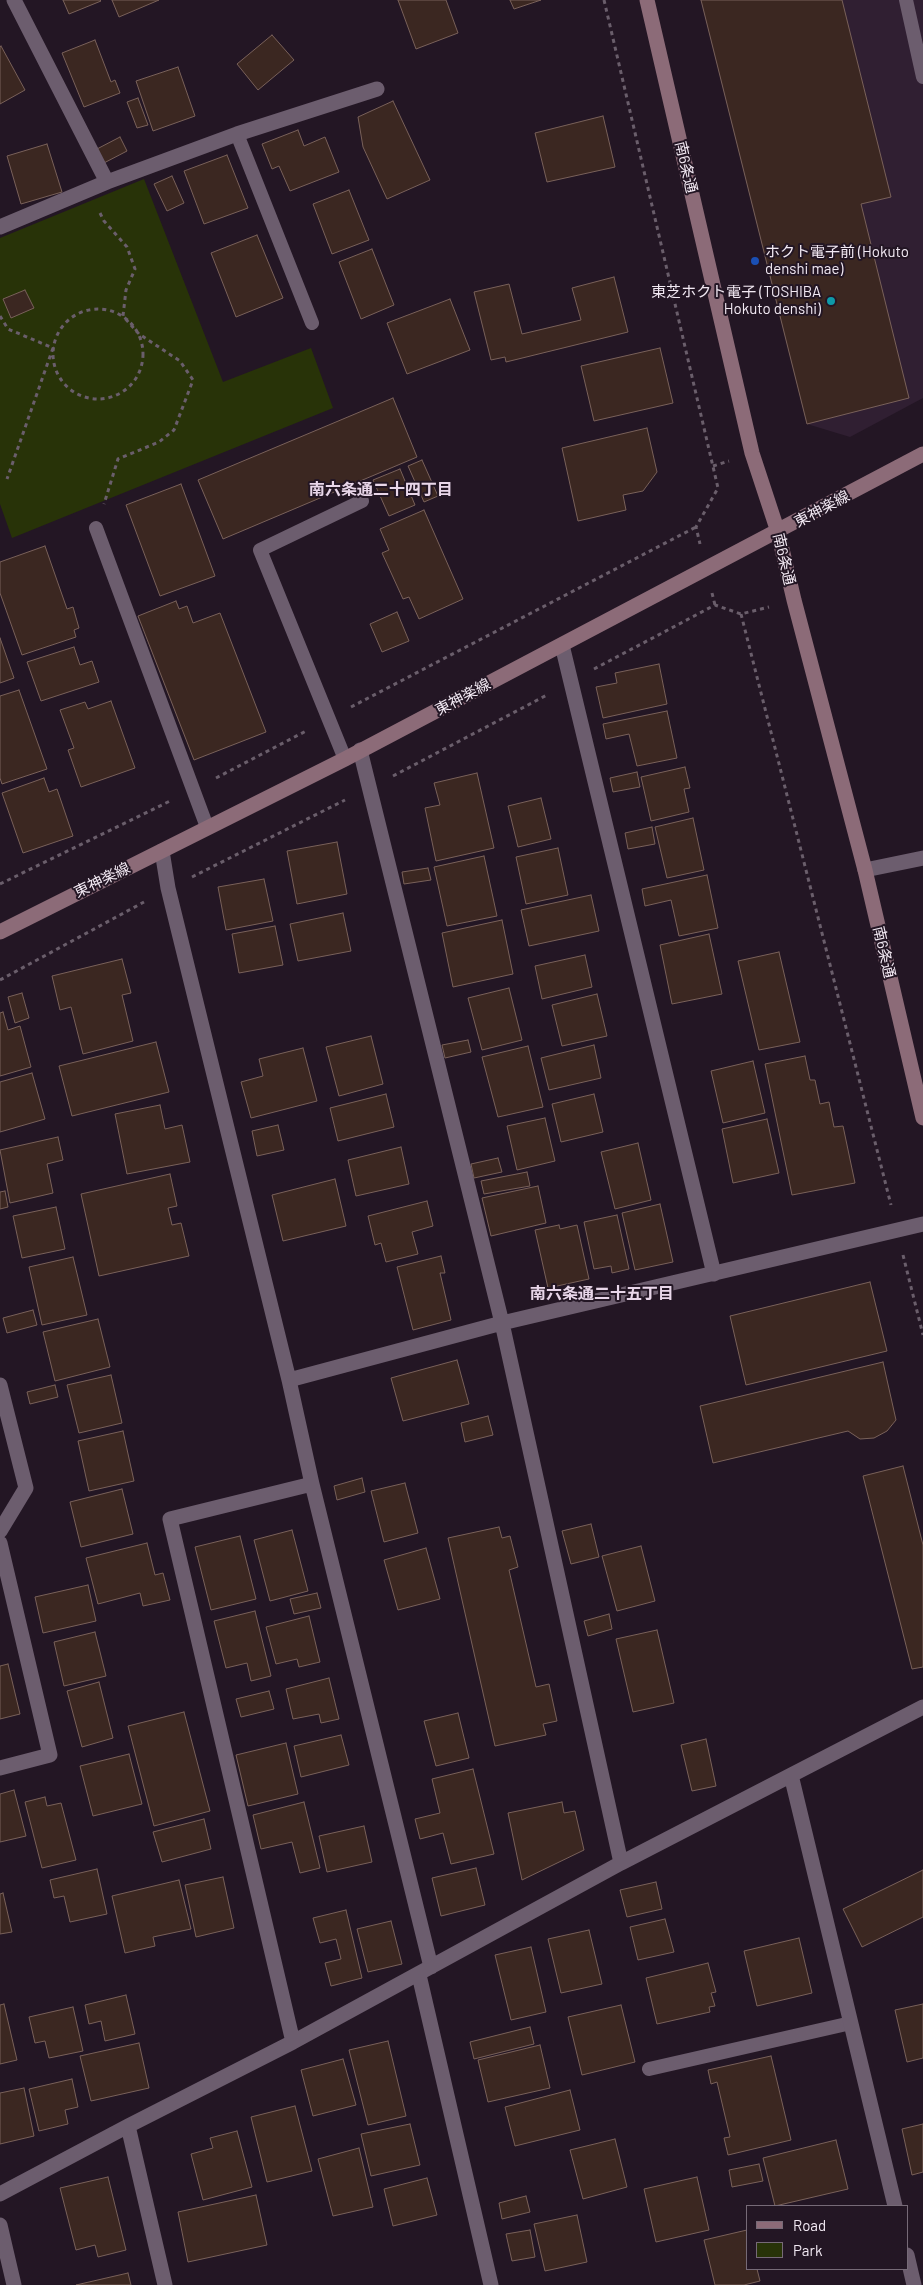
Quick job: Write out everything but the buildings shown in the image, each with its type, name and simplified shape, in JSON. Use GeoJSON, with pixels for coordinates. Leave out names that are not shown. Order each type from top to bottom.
{"type":"FeatureCollection","features":[{"type":"Feature","properties":{"kind":"street"},"geometry":{"type":"LineString","coordinates":[[14,0],[107,182]]}},
{"type":"Feature","properties":{"kind":"street","name":"南6条通"},"geometry":{"type":"LineString","coordinates":[[647,0],[752,453],[778,532],[865,870],[923,1118]]}},
{"type":"Feature","properties":{"kind":"street"},"geometry":{"type":"LineString","coordinates":[[0,227],[107,182],[237,134],[377,89]]}},
{"type":"Feature","properties":{"kind":"street","name":"東神楽線"},"geometry":{"type":"LineString","coordinates":[[1,927],[345,759],[923,454]]}},
{"type":"Feature","properties":{"kind":"street"},"geometry":{"type":"LineString","coordinates":[[562,645],[714,1274]]}},
{"type":"Feature","properties":{"kind":"street"},"geometry":{"type":"LineString","coordinates":[[360,750],[502,1323],[621,1864]]}},
{"type":"Feature","properties":{"kind":"street"},"geometry":{"type":"LineString","coordinates":[[162,850],[168,888],[289,1380],[425,1971],[491,2285]]}},
{"type":"Feature","properties":{"kind":"street"},"geometry":{"type":"LineString","coordinates":[[865,870],[923,858]]}},
{"type":"Feature","properties":{"kind":"street"},"geometry":{"type":"LineString","coordinates":[[289,1380],[502,1323],[923,1224]]}},
{"type":"Feature","properties":{"kind":"street"},"geometry":{"type":"LineString","coordinates":[[0,1384],[26,1488],[0,1531]]}},
{"type":"Feature","properties":{"kind":"street"},"geometry":{"type":"LineString","coordinates":[[293,2042],[170,1518],[312,1484]]}},
{"type":"Feature","properties":{"kind":"street"},"geometry":{"type":"LineString","coordinates":[[0,1544],[50,1755],[0,1768]]}},
{"type":"Feature","properties":{"kind":"street"},"geometry":{"type":"LineString","coordinates":[[0,2194],[293,2042],[621,1864],[923,1707]]}},
{"type":"Feature","properties":{"kind":"street"},"geometry":{"type":"LineString","coordinates":[[791,1775],[895,2205]]}},
{"type":"Feature","properties":{"kind":"street"},"geometry":{"type":"LineString","coordinates":[[128,2126],[165,2285]]}},
{"type":"Feature","properties":{"kind":"street"},"geometry":{"type":"LineString","coordinates":[[0,2225],[14,2285]]}},
{"type":"Feature","properties":{"kind":"street"},"geometry":{"type":"LineString","coordinates":[[908,2259],[914,2285]]}},
{"type":"Feature","properties":{"kind":"lane"},"geometry":{"type":"LineString","coordinates":[[906,0],[923,78]]}},
{"type":"Feature","properties":{"kind":"lane"},"geometry":{"type":"LineString","coordinates":[[237,134],[312,322]]}},
{"type":"Feature","properties":{"kind":"lane"},"geometry":{"type":"LineString","coordinates":[[345,759],[260,550],[362,501]]}},
{"type":"Feature","properties":{"kind":"lane"},"geometry":{"type":"LineString","coordinates":[[96,528],[207,827]]}},
{"type":"Feature","properties":{"kind":"lane"},"geometry":{"type":"LineString","coordinates":[[649,2069],[851,2023]]}},
{"type":"Feature","properties":{"kind":"path"},"geometry":{"type":"LineString","coordinates":[[604,0],[718,488]]}},
{"type":"Feature","properties":{"kind":"path"},"geometry":{"type":"LineString","coordinates":[[89,190],[104,221],[127,246],[135,269],[126,290],[123,316],[138,334],[180,361],[193,380],[174,430],[158,442],[118,459],[96,528]]}},
{"type":"Feature","properties":{"kind":"path"},"geometry":{"type":"LineString","coordinates":[[7,479],[53,348],[56,334],[65,322],[76,314],[90,309],[105,309],[118,313],[130,322],[138,334],[142,348],[142,364],[131,384],[113,397],[98,399],[83,396],[70,389],[60,378],[53,364],[53,348]]}},
{"type":"Feature","properties":{"kind":"path"},"geometry":{"type":"LineString","coordinates":[[0,316],[8,329],[53,348]]}},
{"type":"Feature","properties":{"kind":"path"},"geometry":{"type":"LineString","coordinates":[[715,605],[740,614],[923,1335]]}},
{"type":"Feature","properties":{"kind":"shaded area","name":"東芝ホクト電子 (TOSHIBA Hokuto denshi)"},"geometry":{"type":"Polygon","coordinates":[[[701,0],[923,0],[923,398],[850,437],[807,424],[701,0]]]}},
{"type":"Feature","properties":{"kind":"green space"},"geometry":{"type":"Polygon","coordinates":[[[144,179],[223,382],[311,348],[333,408],[12,538],[0,504],[0,238],[144,179]]]}},
{"type":"Feature","properties":{"kind":"place","name":"ホクト電子前 (Hokuto denshi mae)"},"geometry":{"type":"Point","coordinates":[755,261]}},
{"type":"Feature","properties":{"kind":"place","name":"東芝ホクト電子 (TOSHIBA Hokuto denshi)"},"geometry":{"type":"Point","coordinates":[831,301]}},
{"type":"Feature","properties":{"kind":"district","name":"南六条通二十四丁目"},"geometry":{"type":"Point","coordinates":[381,490]}},
{"type":"Feature","properties":{"kind":"district","name":"南六条通二十五丁目"},"geometry":{"type":"Point","coordinates":[602,1294]}}]}
